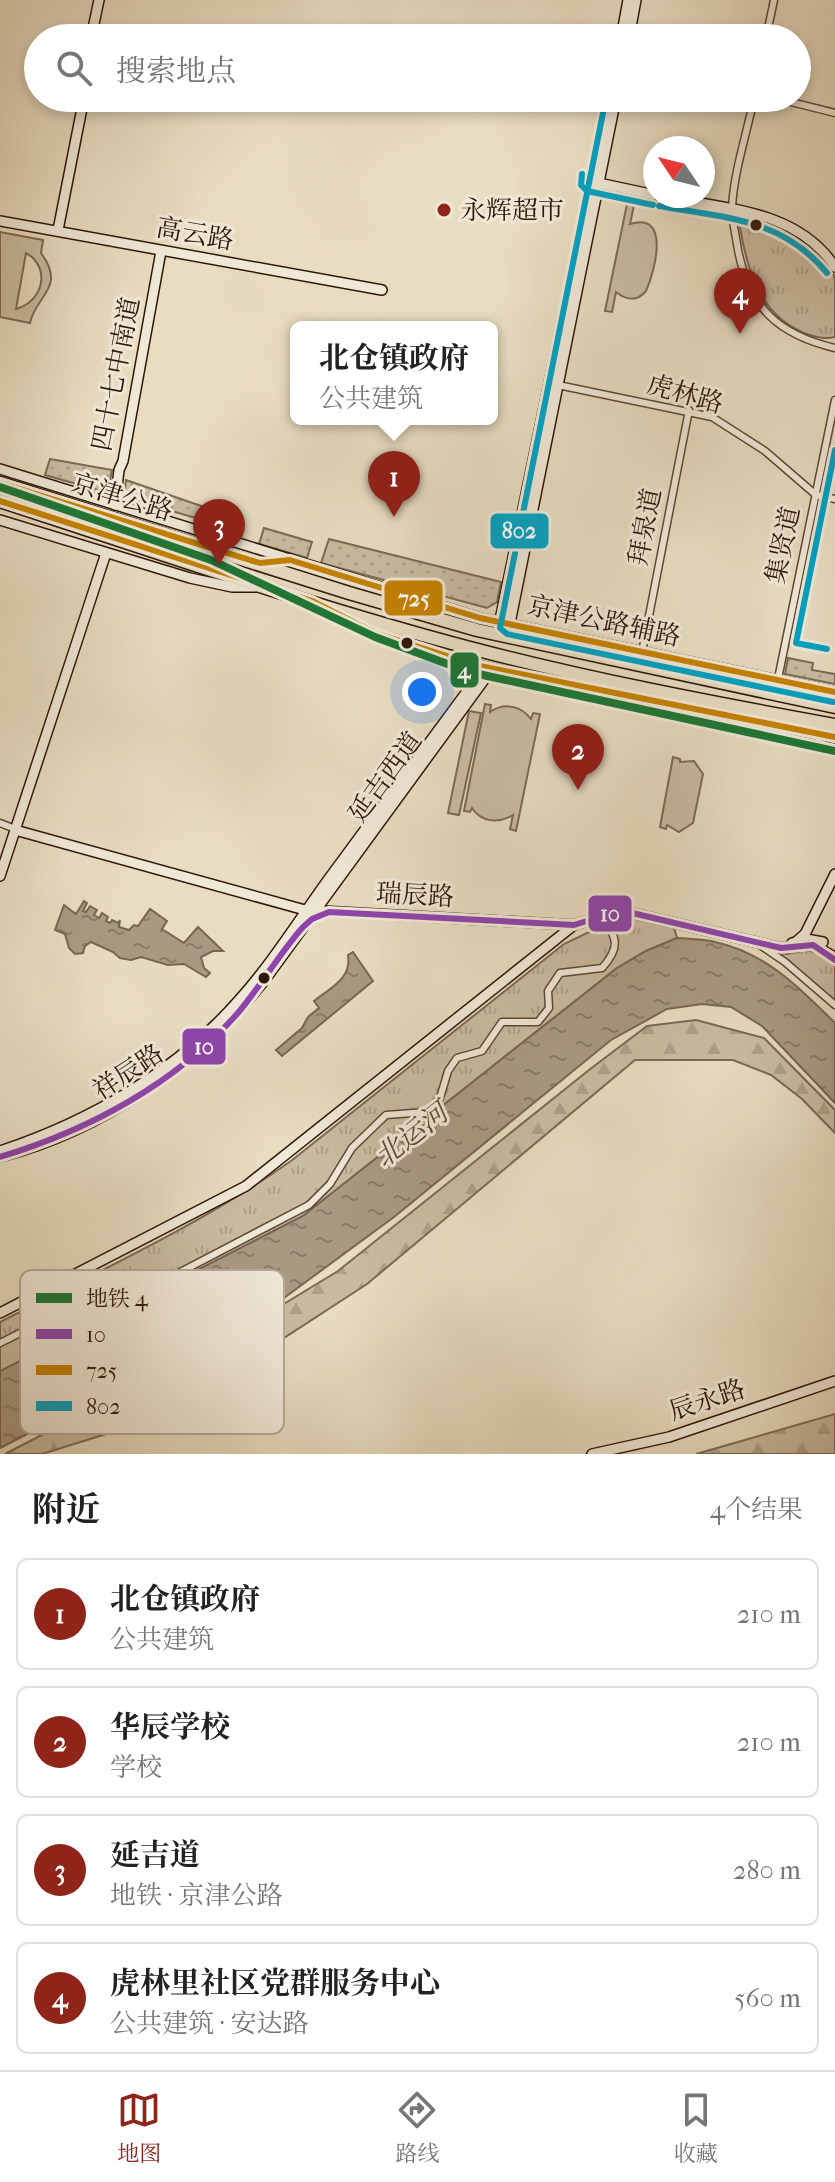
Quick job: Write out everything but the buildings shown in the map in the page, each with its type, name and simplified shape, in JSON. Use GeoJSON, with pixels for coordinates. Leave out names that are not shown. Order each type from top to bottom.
{"type":"FeatureCollection","features":[{"type":"Feature","properties":{"kind":"highway","name":"京津公路"},"geometry":{"type":"LineString","coordinates":[[0,483],[477,630],[763,692],[835,704]]}},
{"type":"Feature","properties":{"kind":"highway","name":"京津公路"},"geometry":{"type":"LineString","coordinates":[[0,501],[399,628],[534,664],[835,725]]}},
{"type":"Feature","properties":{"kind":"highway"},"geometry":{"type":"LineString","coordinates":[[775,714],[835,737]]}},
{"type":"Feature","properties":{"kind":"street"},"geometry":{"type":"LineString","coordinates":[[97,24],[101,0]]}},
{"type":"Feature","properties":{"kind":"street"},"geometry":{"type":"LineString","coordinates":[[624,24],[628,0]]}},
{"type":"Feature","properties":{"kind":"street"},"geometry":{"type":"LineString","coordinates":[[632,24],[636,0]]}},
{"type":"Feature","properties":{"kind":"street"},"geometry":{"type":"LineString","coordinates":[[771,24],[776,0]]}},
{"type":"Feature","properties":{"kind":"street"},"geometry":{"type":"LineString","coordinates":[[811,107],[835,113]]}},
{"type":"Feature","properties":{"kind":"street"},"geometry":{"type":"LineString","coordinates":[[55,230],[79,112]]}},
{"type":"Feature","properties":{"kind":"street"},"geometry":{"type":"LineString","coordinates":[[517,639],[505,623],[595,181],[606,112]]}},
{"type":"Feature","properties":{"kind":"street"},"geometry":{"type":"LineString","coordinates":[[595,181],[612,112]]}},
{"type":"Feature","properties":{"kind":"street"},"geometry":{"type":"LineString","coordinates":[[753,112],[734,209],[742,266],[755,299],[771,318],[806,341],[835,347]]}},
{"type":"Feature","properties":{"kind":"street"},"geometry":{"type":"LineString","coordinates":[[595,181],[643,191]]}},
{"type":"Feature","properties":{"kind":"street"},"geometry":{"type":"LineString","coordinates":[[715,205],[774,219],[800,231],[815,241],[835,265]]}},
{"type":"Feature","properties":{"kind":"street"},"geometry":{"type":"LineString","coordinates":[[715,206],[734,209]]}},
{"type":"Feature","properties":{"kind":"street","name":"高云路"},"geometry":{"type":"LineString","coordinates":[[0,221],[382,290]]}},
{"type":"Feature","properties":{"kind":"street","name":"四十七中南道"},"geometry":{"type":"LineString","coordinates":[[115,505],[117,477],[123,461],[161,251]]}},
{"type":"Feature","properties":{"kind":"street","name":"虎林路"},"geometry":{"type":"LineString","coordinates":[[554,384],[712,417],[765,451],[817,495],[835,499]]}},
{"type":"Feature","properties":{"kind":"street","name":"集贤道"},"geometry":{"type":"LineString","coordinates":[[779,681],[835,400]]}},
{"type":"Feature","properties":{"kind":"street","name":"拜泉道"},"geometry":{"type":"LineString","coordinates":[[642,652],[689,410]]}},
{"type":"Feature","properties":{"kind":"street","name":"集贤道"},"geometry":{"type":"LineString","coordinates":[[817,495],[835,413]]}},
{"type":"Feature","properties":{"kind":"street","name":"京津公路辅路"},"geometry":{"type":"LineString","coordinates":[[0,469],[290,560],[505,623],[835,692]]}},
{"type":"Feature","properties":{"kind":"street"},"geometry":{"type":"LineString","coordinates":[[0,520],[218,585],[265,587]]}},
{"type":"Feature","properties":{"kind":"street"},"geometry":{"type":"LineString","coordinates":[[0,876],[106,553]]}},
{"type":"Feature","properties":{"kind":"street"},"geometry":{"type":"LineString","coordinates":[[260,563],[290,560]]}},
{"type":"Feature","properties":{"kind":"street"},"geometry":{"type":"LineString","coordinates":[[312,601],[375,633],[488,668],[835,737]]}},
{"type":"Feature","properties":{"kind":"street"},"geometry":{"type":"LineString","coordinates":[[477,630],[494,629],[505,623]]}},
{"type":"Feature","properties":{"kind":"street","name":"延吉西道"},"geometry":{"type":"LineString","coordinates":[[311,909],[488,668]]}},
{"type":"Feature","properties":{"kind":"street"},"geometry":{"type":"LineString","coordinates":[[763,692],[779,681],[792,697]]}},
{"type":"Feature","properties":{"kind":"street"},"geometry":{"type":"LineString","coordinates":[[0,823],[15,829]]}},
{"type":"Feature","properties":{"kind":"street","name":"瑞辰路"},"geometry":{"type":"LineString","coordinates":[[15,829],[311,909],[577,923],[617,912],[634,912],[744,936]]}},
{"type":"Feature","properties":{"kind":"street"},"geometry":{"type":"LineString","coordinates":[[805,937],[835,874]]}},
{"type":"Feature","properties":{"kind":"street"},"geometry":{"type":"LineString","coordinates":[[805,937],[835,884]]}},
{"type":"Feature","properties":{"kind":"street","name":"瑞辰路"},"geometry":{"type":"LineString","coordinates":[[577,923],[611,910],[627,908],[781,948],[805,937],[834,956]]}},
{"type":"Feature","properties":{"kind":"street","name":"祥辰路"},"geometry":{"type":"LineString","coordinates":[[0,1157],[79,1128],[154,1085],[226,1027],[264,981],[311,909]]}},
{"type":"Feature","properties":{"kind":"street"},"geometry":{"type":"LineString","coordinates":[[301,924],[330,910]]}},
{"type":"Feature","properties":{"kind":"street"},"geometry":{"type":"LineString","coordinates":[[184,1270],[309,1205],[330,1184],[352,1148],[386,1115],[426,1112],[440,1098],[448,1071],[457,1058],[482,1051],[502,1022],[538,1022],[549,1008],[548,991],[560,973],[602,968],[614,955],[615,936],[602,916]]}},
{"type":"Feature","properties":{"kind":"street"},"geometry":{"type":"LineString","coordinates":[[83,1270],[246,1186],[577,923]]}},
{"type":"Feature","properties":{"kind":"street","name":"祥辰路"},"geometry":{"type":"LineString","coordinates":[[0,1151],[71,1124],[151,1077],[195,1043],[238,1001],[301,924]]}},
{"type":"Feature","properties":{"kind":"street"},"geometry":{"type":"LineString","coordinates":[[744,936],[785,962],[835,1005]]}},
{"type":"Feature","properties":{"kind":"street"},"geometry":{"type":"LineString","coordinates":[[805,937],[823,942],[834,956]]}},
{"type":"Feature","properties":{"kind":"street"},"geometry":{"type":"LineString","coordinates":[[805,937],[834,956]]}},
{"type":"Feature","properties":{"kind":"street"},"geometry":{"type":"LineString","coordinates":[[0,1313],[20,1303]]}},
{"type":"Feature","properties":{"kind":"street"},"geometry":{"type":"LineString","coordinates":[[0,1343],[20,1333]]}},
{"type":"Feature","properties":{"kind":"street","name":"辰永路"},"geometry":{"type":"LineString","coordinates":[[592,1454],[669,1437],[835,1381]]}},
{"type":"Feature","properties":{"kind":"green space"},"geometry":{"type":"Polygon","coordinates":[[[627,204],[634,205],[630,224],[643,222],[651,226],[657,245],[656,258],[646,291],[631,299],[616,292],[612,312],[605,311],[627,204]]]}},
{"type":"Feature","properties":{"kind":"green space"},"geometry":{"type":"Polygon","coordinates":[[[745,221],[790,232],[823,255],[835,280],[835,337],[819,338],[804,333],[776,315],[766,303],[752,276],[740,228],[745,221]]]}},
{"type":"Feature","properties":{"kind":"green space"},"geometry":{"type":"Polygon","coordinates":[[[0,232],[43,240],[41,253],[51,275],[50,283],[30,323],[0,317],[0,232]],[[26,253],[16,309],[33,299],[41,283],[39,267],[26,253]]]}},
{"type":"Feature","properties":{"kind":"green space"},"geometry":{"type":"Polygon","coordinates":[[[50,459],[112,470],[108,493],[45,475],[50,459]]]}},
{"type":"Feature","properties":{"kind":"green space"},"geometry":{"type":"Polygon","coordinates":[[[126,480],[236,518],[233,529],[124,497],[126,480]]]}},
{"type":"Feature","properties":{"kind":"green space"},"geometry":{"type":"Polygon","coordinates":[[[264,528],[312,542],[307,558],[259,544],[264,528]]]}},
{"type":"Feature","properties":{"kind":"green space"},"geometry":{"type":"Polygon","coordinates":[[[329,539],[501,582],[497,602],[487,608],[321,563],[329,539]]]}},
{"type":"Feature","properties":{"kind":"green space"},"geometry":{"type":"Polygon","coordinates":[[[788,658],[813,663],[812,670],[835,674],[835,684],[785,674],[788,658]]]}},
{"type":"Feature","properties":{"kind":"green space"},"geometry":{"type":"Polygon","coordinates":[[[485,704],[491,705],[490,712],[507,706],[518,708],[531,719],[533,713],[540,714],[516,831],[510,829],[513,815],[502,820],[490,820],[472,808],[470,812],[464,811],[485,704]]]}},
{"type":"Feature","properties":{"kind":"green space"},"geometry":{"type":"Polygon","coordinates":[[[469,711],[481,713],[459,815],[448,813],[469,711]]]}},
{"type":"Feature","properties":{"kind":"green space"},"geometry":{"type":"Polygon","coordinates":[[[673,757],[680,759],[680,762],[694,761],[703,774],[693,823],[679,832],[667,825],[666,829],[660,827],[673,757]]]}},
{"type":"Feature","properties":{"kind":"green space"},"geometry":{"type":"Polygon","coordinates":[[[622,916],[673,925],[677,938],[617,968],[303,1216],[198,1270],[101,1270],[221,1206],[291,1161],[564,944],[622,916]]]}},
{"type":"Feature","properties":{"kind":"green space"},"geometry":{"type":"Polygon","coordinates":[[[806,950],[824,955],[835,965],[835,1003],[779,953],[806,950]]]}},
{"type":"Feature","properties":{"kind":"green space"},"geometry":{"type":"Polygon","coordinates":[[[696,1020],[764,1038],[835,1110],[835,1133],[802,1099],[771,1075],[733,1060],[635,1060],[367,1284],[284,1338],[284,1304],[338,1271],[647,1026],[696,1020]]]}},
{"type":"Feature","properties":{"kind":"green space"},"geometry":{"type":"Polygon","coordinates":[[[20,1312],[20,1362],[0,1372],[0,1322],[20,1312]]]}},
{"type":"Feature","properties":{"kind":"green space"},"geometry":{"type":"Polygon","coordinates":[[[835,1414],[835,1454],[696,1454],[835,1414]]]}},
{"type":"Feature","properties":{"kind":"green space"},"geometry":{"type":"Polygon","coordinates":[[[44,1434],[106,1434],[42,1454],[5,1454],[44,1434]]]}},
{"type":"Feature","properties":{"kind":"water"},"geometry":{"type":"Polygon","coordinates":[[[84,901],[87,903],[83,911],[86,912],[90,906],[97,910],[94,915],[99,918],[102,913],[110,923],[120,920],[119,927],[129,930],[134,925],[138,926],[150,909],[167,921],[162,929],[184,943],[198,927],[223,951],[213,951],[201,957],[204,968],[210,973],[206,977],[184,964],[168,965],[141,957],[131,960],[120,958],[91,942],[85,946],[83,953],[75,954],[69,948],[65,934],[55,930],[64,905],[76,914],[84,901]]]}},
{"type":"Feature","properties":{"kind":"water","name":"北运河"},"geometry":{"type":"Polygon","coordinates":[[[677,938],[715,942],[750,954],[795,985],[835,1023],[835,1103],[762,1026],[731,1007],[702,1004],[667,1009],[611,1040],[394,1217],[284,1298],[284,1270],[197,1270],[303,1216],[617,968],[677,938]]]}},
{"type":"Feature","properties":{"kind":"water"},"geometry":{"type":"Polygon","coordinates":[[[353,952],[373,981],[282,1056],[276,1050],[302,1028],[308,1017],[319,1008],[314,1001],[343,977],[348,955],[353,952]]]}},
{"type":"Feature","properties":{"kind":"water"},"geometry":{"type":"Polygon","coordinates":[[[20,1361],[20,1434],[27,1434],[0,1448],[0,1371],[20,1361]]]}},
{"type":"Feature","properties":{"kind":"metro line","name":"4"},"geometry":{"type":"LineString","coordinates":[[0,487],[211,560],[375,637],[469,672],[835,751]]}},
{"type":"Feature","properties":{"kind":"transit line","name":"802"},"geometry":{"type":"LineString","coordinates":[[603,112],[500,628],[507,634],[833,702]]}},
{"type":"Feature","properties":{"kind":"transit line","name":"802"},"geometry":{"type":"LineString","coordinates":[[582,174],[581,185],[587,191],[643,203]]}},
{"type":"Feature","properties":{"kind":"transit line","name":"802"},"geometry":{"type":"LineString","coordinates":[[671,208],[751,223],[771,231],[810,255],[827,273]]}},
{"type":"Feature","properties":{"kind":"transit line","name":"802"},"geometry":{"type":"LineString","coordinates":[[827,649],[796,643],[835,450]]}},
{"type":"Feature","properties":{"kind":"transit line","name":"725"},"geometry":{"type":"LineString","coordinates":[[0,483],[260,563],[290,560],[480,618],[835,692]]}},
{"type":"Feature","properties":{"kind":"transit line","name":"725"},"geometry":{"type":"LineString","coordinates":[[0,501],[312,601],[375,633],[475,665],[835,737]]}},
{"type":"Feature","properties":{"kind":"transit line","name":"10"},"geometry":{"type":"LineString","coordinates":[[0,1157],[66,1133],[129,1102],[158,1083],[213,1039],[237,1014],[303,927],[312,919],[329,912],[574,925],[612,913],[628,912],[781,948],[813,945],[835,960]]}},
{"type":"Feature","properties":{"kind":"place","name":"永辉超市"},"geometry":{"type":"Point","coordinates":[444,210]}},
{"type":"Feature","properties":{"kind":"place","name":"虎林里社区党群服务中心"},"geometry":{"type":"Point","coordinates":[740,334]}},
{"type":"Feature","properties":{"kind":"place","name":"北仓镇政府"},"geometry":{"type":"Point","coordinates":[394,517]}},
{"type":"Feature","properties":{"kind":"place","name":"延吉道"},"geometry":{"type":"Point","coordinates":[219,565]}},
{"type":"Feature","properties":{"kind":"place","name":"华辰学校"},"geometry":{"type":"Point","coordinates":[578,790]}}]}
